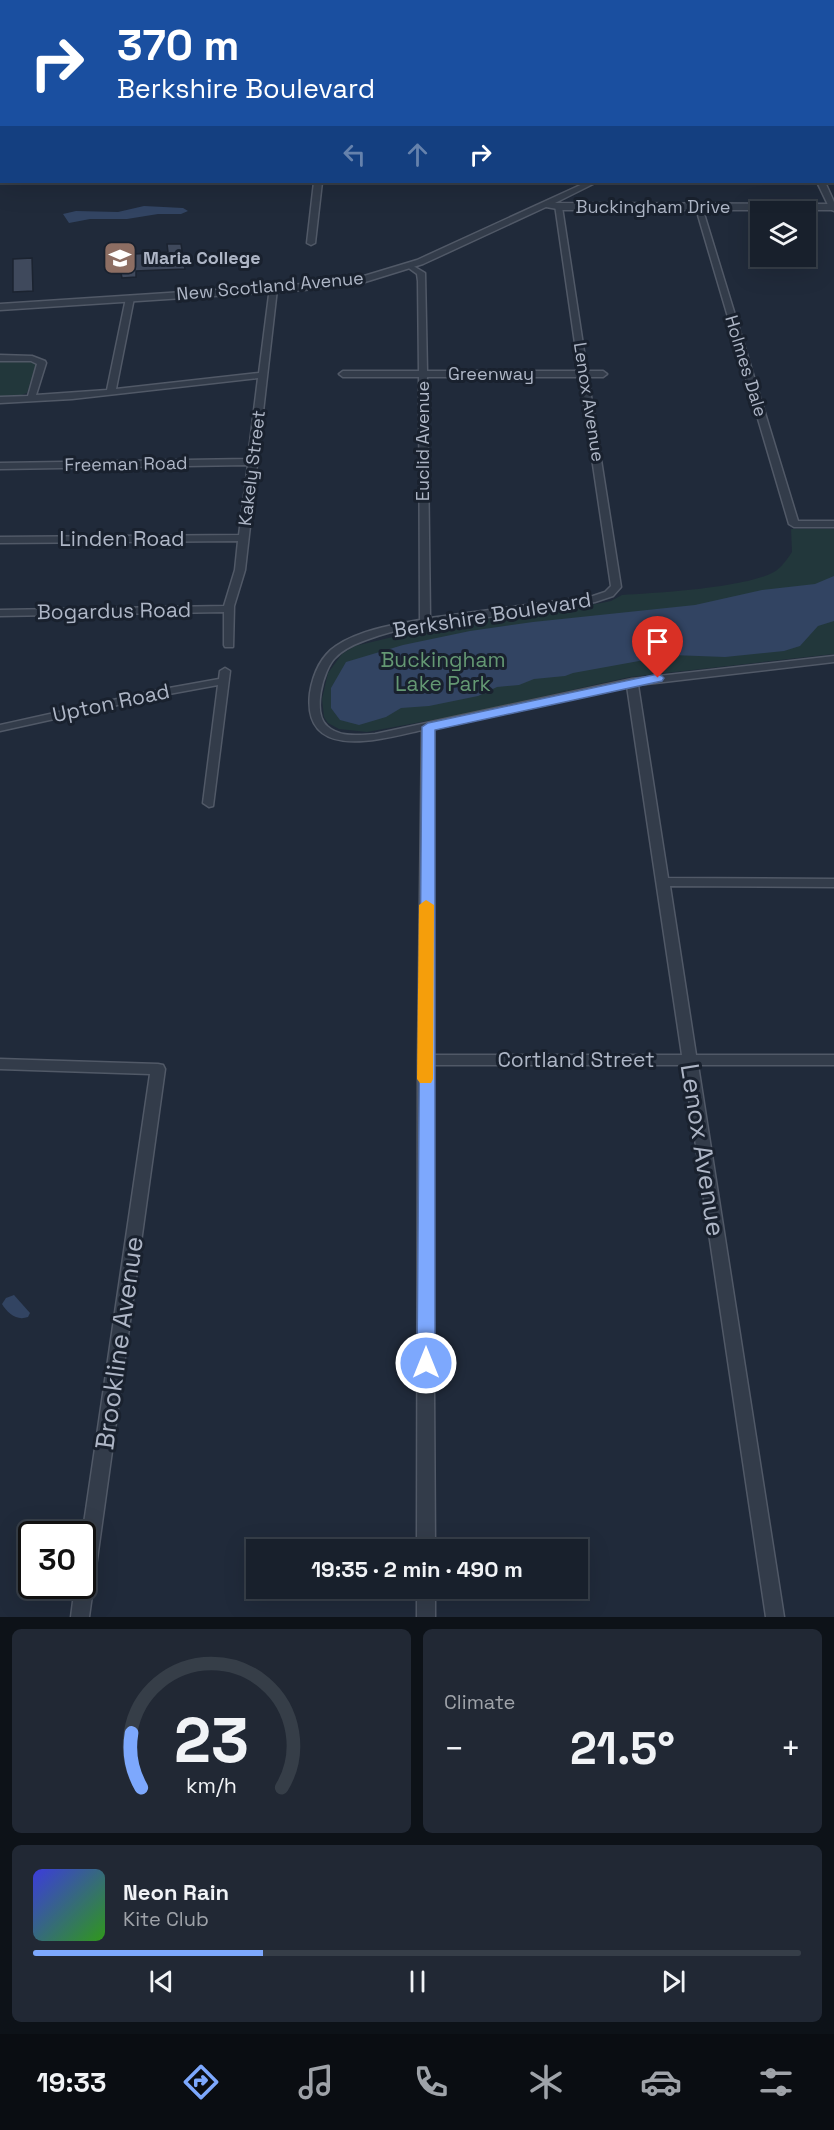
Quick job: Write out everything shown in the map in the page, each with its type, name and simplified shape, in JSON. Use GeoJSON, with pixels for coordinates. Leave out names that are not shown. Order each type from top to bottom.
{"type":"FeatureCollection","features":[{"type":"Feature","properties":{"kind":"street"},"geometry":{"type":"LineString","coordinates":[[310,243],[318,183]]}},
{"type":"Feature","properties":{"kind":"street","name":"New Scotland Avenue"},"geometry":{"type":"LineString","coordinates":[[0,307],[348,282],[410,267],[589,183]]}},
{"type":"Feature","properties":{"kind":"street"},"geometry":{"type":"LineString","coordinates":[[822,183],[834,208]]}},
{"type":"Feature","properties":{"kind":"street","name":"Buckingham Drive"},"geometry":{"type":"LineString","coordinates":[[545,204],[558,207],[834,208]]}},
{"type":"Feature","properties":{"kind":"street","name":"Lenox Avenue"},"geometry":{"type":"LineString","coordinates":[[558,207],[616,583],[614,590],[609,594]]}},
{"type":"Feature","properties":{"kind":"street","name":"Holmes Dale"},"geometry":{"type":"LineString","coordinates":[[698,207],[794,524],[834,524]]}},
{"type":"Feature","properties":{"kind":"street","name":"Euclid Avenue"},"geometry":{"type":"LineString","coordinates":[[410,267],[422,275],[425,622]]}},
{"type":"Feature","properties":{"kind":"street","name":"Kakely Street"},"geometry":{"type":"LineString","coordinates":[[229,645],[229,609],[237,582],[244,538],[273,289]]}},
{"type":"Feature","properties":{"kind":"street"},"geometry":{"type":"LineString","coordinates":[[111,391],[130,298]]}},
{"type":"Feature","properties":{"kind":"street"},"geometry":{"type":"LineString","coordinates":[[0,358],[30,358],[42,363],[31,399]]}},
{"type":"Feature","properties":{"kind":"street","name":"Greenway"},"geometry":{"type":"LineString","coordinates":[[343,374],[603,374]]}},
{"type":"Feature","properties":{"kind":"street"},"geometry":{"type":"LineString","coordinates":[[0,400],[31,399],[264,375]]}},
{"type":"Feature","properties":{"kind":"street","name":"Freeman Road"},"geometry":{"type":"LineString","coordinates":[[0,466],[252,462]]}},
{"type":"Feature","properties":{"kind":"street","name":"Linden Road"},"geometry":{"type":"LineString","coordinates":[[0,540],[244,538]]}},
{"type":"Feature","properties":{"kind":"street","name":"Berkshire Boulevard"},"geometry":{"type":"LineString","coordinates":[[609,594],[580,602],[425,622],[356,641],[339,648],[328,658],[317,681],[315,715],[320,725],[329,733],[347,738],[375,737],[632,682],[834,659]]}},
{"type":"Feature","properties":{"kind":"street","name":"Bogardus Road"},"geometry":{"type":"LineString","coordinates":[[0,613],[229,609]]}},
{"type":"Feature","properties":{"kind":"street","name":"Upton Road"},"geometry":{"type":"LineString","coordinates":[[0,728],[224,676],[209,803]]}},
{"type":"Feature","properties":{"kind":"street","name":"Lenox Avenue"},"geometry":{"type":"LineString","coordinates":[[632,682],[775,1617]]}},
{"type":"Feature","properties":{"kind":"street"},"geometry":{"type":"LineString","coordinates":[[426,1539],[425,1060],[428,727]]}},
{"type":"Feature","properties":{"kind":"street"},"geometry":{"type":"LineString","coordinates":[[663,882],[834,883]]}},
{"type":"Feature","properties":{"kind":"street","name":"Cortland Street"},"geometry":{"type":"LineString","coordinates":[[425,1060],[834,1060]]}},
{"type":"Feature","properties":{"kind":"street","name":"Brookline Avenue"},"geometry":{"type":"LineString","coordinates":[[0,1064],[158,1069],[80,1617]]}},
{"type":"Feature","properties":{"kind":"street"},"geometry":{"type":"LineString","coordinates":[[426,1599],[426,1617]]}},
{"type":"Feature","properties":{"kind":"green space"},"geometry":{"type":"Polygon","coordinates":[[[0,361],[30,361],[36,364],[27,393],[0,397],[0,361]]]}},
{"type":"Feature","properties":{"kind":"green space","name":"Buckingham Lake Park"},"geometry":{"type":"Polygon","coordinates":[[[791,529],[834,529],[834,654],[630,677],[465,714],[367,732],[339,729],[328,723],[324,717],[322,699],[328,673],[342,654],[355,646],[443,625],[586,606],[611,601],[622,595],[702,588],[747,581],[765,576],[783,564],[792,552],[791,529]]]}},
{"type":"Feature","properties":{"kind":"water"},"geometry":{"type":"Polygon","coordinates":[[[144,206],[183,208],[188,211],[181,214],[158,214],[127,219],[90,219],[69,223],[63,214],[76,211],[118,212],[144,206]]]}},
{"type":"Feature","properties":{"kind":"water","name":"Buckingham Lake Park"},"geometry":{"type":"Polygon","coordinates":[[[834,576],[834,621],[818,626],[800,646],[784,651],[725,657],[672,655],[565,676],[534,679],[519,685],[497,687],[478,696],[429,706],[401,708],[386,717],[359,725],[340,720],[331,708],[331,688],[346,662],[403,645],[470,631],[533,622],[695,605],[762,590],[815,584],[834,576]]]}},
{"type":"Feature","properties":{"kind":"water"},"geometry":{"type":"Polygon","coordinates":[[[14,1295],[30,1313],[28,1317],[13,1316],[2,1304],[6,1298],[14,1295]]]}},
{"type":"Feature","properties":{"kind":"building"},"geometry":{"type":"Polygon","coordinates":[[[167,244],[181,244],[185,269],[136,271],[136,277],[122,278],[117,255],[168,252],[167,244]]]}},
{"type":"Feature","properties":{"kind":"building"},"geometry":{"type":"Polygon","coordinates":[[[32,258],[33,291],[13,292],[13,259],[32,258]]]}},
{"type":"Feature","properties":{"kind":"slow traffic"},"geometry":{"type":"LineString","coordinates":[[425,1079],[426,905]]}},
{"type":"Feature","properties":{"kind":"place","name":"Maria College"},"geometry":{"type":"Point","coordinates":[120,258]}},
{"type":"Feature","properties":{"kind":"route"},"geometry":{"type":"LineString","coordinates":[[426,1363],[425,1060],[428,727],[658,678]]}}]}
